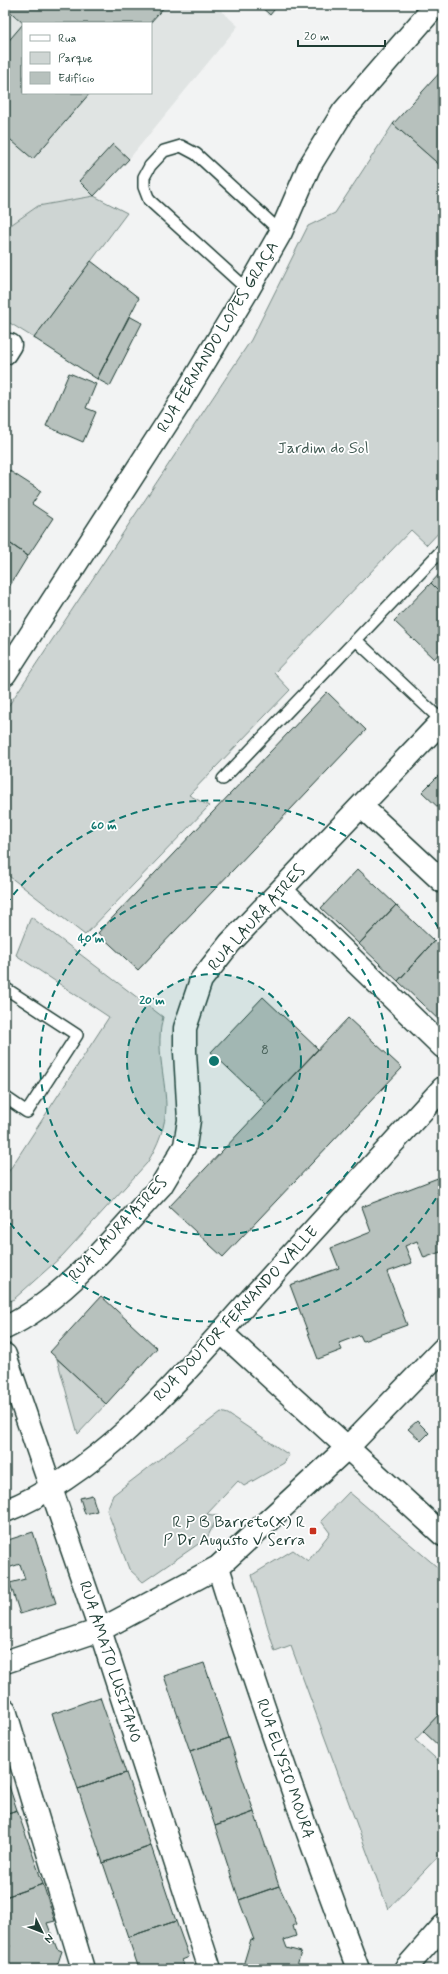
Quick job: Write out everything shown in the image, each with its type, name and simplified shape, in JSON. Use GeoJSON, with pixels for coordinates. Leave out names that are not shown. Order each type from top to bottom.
{"type":"FeatureCollection","features":[{"type":"Feature","properties":{"kind":"street","name":"RUA FERNANDO LOPES GRAÇA"},"geometry":{"type":"LineString","coordinates":[[5,674],[178,406],[248,290],[282,232],[310,167],[343,112],[436,5]]}},
{"type":"Feature","properties":{"kind":"street","name":"RUA LAURA AIRES"},"geometry":{"type":"LineString","coordinates":[[5,1328],[22,1320],[52,1299],[161,1186],[175,1164],[185,1146],[189,1120],[185,1052],[186,1028],[201,980],[230,943],[442,721]]}},
{"type":"Feature","properties":{"kind":"street"},"geometry":{"type":"LineString","coordinates":[[361,806],[443,882]]}},
{"type":"Feature","properties":{"kind":"street"},"geometry":{"type":"LineString","coordinates":[[281,890],[443,1047]]}},
{"type":"Feature","properties":{"kind":"street","name":"RUA DOUTOR FERNANDO VALLE"},"geometry":{"type":"LineString","coordinates":[[5,1512],[51,1490],[130,1428],[221,1332],[443,1088]]}},
{"type":"Feature","properties":{"kind":"street"},"geometry":{"type":"LineString","coordinates":[[221,1332],[443,1535]]}},
{"type":"Feature","properties":{"kind":"street"},"geometry":{"type":"LineString","coordinates":[[5,1662],[100,1630],[218,1567],[348,1447],[443,1349]]}},
{"type":"Feature","properties":{"kind":"street","name":"RUA AMATO LUSITANO"},"geometry":{"type":"LineString","coordinates":[[5,1356],[100,1630],[210,1969]]}},
{"type":"Feature","properties":{"kind":"street","name":"RUA ELYSIO MOURA"},"geometry":{"type":"LineString","coordinates":[[218,1567],[248,1665],[311,1843],[358,1969]]}},
{"type":"Feature","properties":{"kind":"street"},"geometry":{"type":"LineString","coordinates":[[5,1710],[83,1969]]}},
{"type":"Feature","properties":{"kind":"street"},"geometry":{"type":"LineString","coordinates":[[405,1969],[443,1926]]}},
{"type":"Feature","properties":{"kind":"lane"},"geometry":{"type":"LineString","coordinates":[[248,290],[149,200],[144,187],[144,177],[150,166],[164,151],[181,146],[191,151],[282,232]]}},
{"type":"Feature","properties":{"kind":"lane"},"geometry":{"type":"LineString","coordinates":[[223,779],[443,549]]}},
{"type":"Feature","properties":{"kind":"lane"},"geometry":{"type":"LineString","coordinates":[[356,640],[442,721]]}},
{"type":"Feature","properties":{"kind":"lane"},"geometry":{"type":"LineString","coordinates":[[5,988],[77,1035],[27,1112],[5,1097]]}},
{"type":"Feature","properties":{"kind":"shaded area"},"geometry":{"type":"Polygon","coordinates":[[[5,5],[215,5],[238,26],[129,159],[94,196],[38,206],[5,229],[5,5]]]}},
{"type":"Feature","properties":{"kind":"green space","name":"Jardim do Sol"},"geometry":{"type":"Polygon","coordinates":[[[393,124],[443,168],[443,528],[427,545],[411,530],[274,673],[290,690],[189,795],[209,806],[85,935],[5,873],[5,711],[251,340],[308,226],[335,213],[393,124]]]}},
{"type":"Feature","properties":{"kind":"green space"},"geometry":{"type":"Polygon","coordinates":[[[94,196],[127,213],[34,338],[5,320],[5,229],[38,206],[94,196]]]}},
{"type":"Feature","properties":{"kind":"green space"},"geometry":{"type":"Polygon","coordinates":[[[31,917],[163,1017],[160,1050],[166,1113],[161,1135],[147,1163],[62,1256],[14,1299],[5,1303],[5,1177],[109,1017],[16,955],[31,917]]]}},
{"type":"Feature","properties":{"kind":"green space"},"geometry":{"type":"Polygon","coordinates":[[[57,1359],[106,1404],[78,1434],[57,1359]]]}},
{"type":"Feature","properties":{"kind":"green space"},"geometry":{"type":"Polygon","coordinates":[[[221,1412],[228,1414],[289,1455],[284,1463],[244,1486],[238,1481],[207,1514],[218,1516],[207,1538],[143,1582],[129,1569],[107,1510],[113,1495],[221,1412]]]}},
{"type":"Feature","properties":{"kind":"green space"},"geometry":{"type":"Polygon","coordinates":[[[349,1492],[443,1572],[443,1710],[415,1740],[443,1765],[443,1851],[388,1909],[291,1646],[275,1652],[252,1575],[293,1550],[308,1561],[330,1533],[321,1521],[349,1492]]]}},
{"type":"Feature","properties":{"kind":"building"},"geometry":{"type":"Polygon","coordinates":[[[5,5],[166,5],[151,22],[22,22],[5,7],[5,5]]]}},
{"type":"Feature","properties":{"kind":"building"},"geometry":{"type":"Polygon","coordinates":[[[259,5],[278,5],[270,15],[259,5]]]}},
{"type":"Feature","properties":{"kind":"building"},"geometry":{"type":"Polygon","coordinates":[[[22,25],[22,94],[89,94],[33,159],[5,135],[5,45],[22,25]]]}},
{"type":"Feature","properties":{"kind":"building"},"geometry":{"type":"Polygon","coordinates":[[[443,69],[443,168],[393,124],[443,69]]]}},
{"type":"Feature","properties":{"kind":"building"},"geometry":{"type":"Polygon","coordinates":[[[113,144],[129,159],[94,196],[79,181],[113,144]]]}},
{"type":"Feature","properties":{"kind":"building"},"geometry":{"type":"Polygon","coordinates":[[[91,261],[139,298],[97,379],[34,338],[91,261]]]}},
{"type":"Feature","properties":{"kind":"building"},"geometry":{"type":"Polygon","coordinates":[[[129,316],[142,323],[110,386],[97,379],[129,316]]]}},
{"type":"Feature","properties":{"kind":"building"},"geometry":{"type":"Polygon","coordinates":[[[69,373],[96,384],[86,408],[96,412],[83,442],[46,426],[69,373]]]}},
{"type":"Feature","properties":{"kind":"building"},"geometry":{"type":"Polygon","coordinates":[[[5,468],[41,491],[32,504],[53,518],[28,556],[5,540],[5,468]]]}},
{"type":"Feature","properties":{"kind":"building"},"geometry":{"type":"Polygon","coordinates":[[[5,540],[28,556],[6,592],[5,591],[5,540]]]}},
{"type":"Feature","properties":{"kind":"building"},"geometry":{"type":"Polygon","coordinates":[[[443,570],[443,595],[431,583],[443,570]]]}},
{"type":"Feature","properties":{"kind":"building"},"geometry":{"type":"Polygon","coordinates":[[[431,583],[443,595],[443,649],[434,659],[394,621],[431,583]]]}},
{"type":"Feature","properties":{"kind":"building"},"geometry":{"type":"Polygon","coordinates":[[[327,692],[366,730],[138,970],[98,933],[327,692]]]}},
{"type":"Feature","properties":{"kind":"building"},"geometry":{"type":"Polygon","coordinates":[[[443,771],[443,812],[422,792],[443,771]]]}},
{"type":"Feature","properties":{"kind":"building"},"geometry":{"type":"Polygon","coordinates":[[[358,869],[396,905],[359,944],[321,908],[358,869]]]}},
{"type":"Feature","properties":{"kind":"building"},"geometry":{"type":"Polygon","coordinates":[[[396,905],[434,941],[398,981],[359,944],[396,905]]]}},
{"type":"Feature","properties":{"kind":"building"},"geometry":{"type":"Polygon","coordinates":[[[434,941],[443,950],[443,1024],[398,981],[434,941]]]}},
{"type":"Feature","properties":{"kind":"building"},"geometry":{"type":"Polygon","coordinates":[[[263,997],[318,1049],[266,1104],[211,1052],[263,997]]]}},
{"type":"Feature","properties":{"kind":"building"},"geometry":{"type":"Polygon","coordinates":[[[348,1018],[402,1068],[223,1257],[169,1207],[348,1018]]]}},
{"type":"Feature","properties":{"kind":"building"},"geometry":{"type":"Polygon","coordinates":[[[443,1176],[443,1251],[424,1258],[417,1241],[405,1246],[412,1263],[387,1272],[407,1325],[363,1341],[360,1335],[339,1343],[342,1350],[318,1359],[290,1285],[339,1268],[331,1248],[371,1232],[362,1207],[443,1176]]]}},
{"type":"Feature","properties":{"kind":"building"},"geometry":{"type":"Polygon","coordinates":[[[101,1296],[157,1348],[106,1404],[50,1352],[101,1296]]]}},
{"type":"Feature","properties":{"kind":"building"},"geometry":{"type":"Polygon","coordinates":[[[417,1421],[429,1433],[421,1441],[408,1429],[417,1421]]]}},
{"type":"Feature","properties":{"kind":"building"},"geometry":{"type":"Polygon","coordinates":[[[92,1495],[97,1511],[85,1514],[80,1498],[92,1495]]]}},
{"type":"Feature","properties":{"kind":"building"},"geometry":{"type":"Polygon","coordinates":[[[33,1532],[56,1603],[20,1614],[10,1583],[25,1579],[20,1564],[5,1569],[5,1541],[33,1532]]]}},
{"type":"Feature","properties":{"kind":"building"},"geometry":{"type":"Polygon","coordinates":[[[204,1663],[229,1738],[190,1751],[164,1676],[204,1663]]]}},
{"type":"Feature","properties":{"kind":"building"},"geometry":{"type":"Polygon","coordinates":[[[100,1697],[126,1773],[78,1789],[52,1714],[100,1697]]]}},
{"type":"Feature","properties":{"kind":"building"},"geometry":{"type":"Polygon","coordinates":[[[443,1710],[443,1750],[423,1731],[443,1710]]]}},
{"type":"Feature","properties":{"kind":"building"},"geometry":{"type":"Polygon","coordinates":[[[229,1738],[254,1812],[215,1826],[190,1751],[229,1738]]]}},
{"type":"Feature","properties":{"kind":"building"},"geometry":{"type":"Polygon","coordinates":[[[126,1773],[151,1846],[103,1863],[78,1789],[126,1773]]]}},
{"type":"Feature","properties":{"kind":"building"},"geometry":{"type":"Polygon","coordinates":[[[5,1774],[17,1810],[5,1814],[5,1774]]]}},
{"type":"Feature","properties":{"kind":"building"},"geometry":{"type":"Polygon","coordinates":[[[17,1810],[43,1884],[5,1897],[5,1814],[17,1810]]]}},
{"type":"Feature","properties":{"kind":"building"},"geometry":{"type":"Polygon","coordinates":[[[254,1812],[279,1886],[239,1900],[215,1826],[254,1812]]]}},
{"type":"Feature","properties":{"kind":"building"},"geometry":{"type":"Polygon","coordinates":[[[151,1846],[176,1921],[128,1937],[103,1863],[151,1846]]]}},
{"type":"Feature","properties":{"kind":"building"},"geometry":{"type":"Polygon","coordinates":[[[43,1884],[55,1921],[47,1923],[57,1949],[62,1951],[56,1969],[5,1969],[5,1961],[10,1946],[5,1932],[5,1897],[43,1884]]]}},
{"type":"Feature","properties":{"kind":"building"},"geometry":{"type":"Polygon","coordinates":[[[279,1886],[297,1924],[293,1926],[296,1936],[284,1940],[287,1948],[301,1952],[296,1969],[242,1969],[251,1939],[254,1940],[239,1900],[279,1886]]]}},
{"type":"Feature","properties":{"kind":"building"},"geometry":{"type":"Polygon","coordinates":[[[176,1921],[189,1957],[182,1960],[185,1969],[139,1969],[128,1937],[176,1921]]]}},
{"type":"Feature","properties":{"kind":"place","name":"R P B Barreto(X) R P Dr Augusto V Serra"},"geometry":{"type":"Point","coordinates":[313,1531]}}]}
